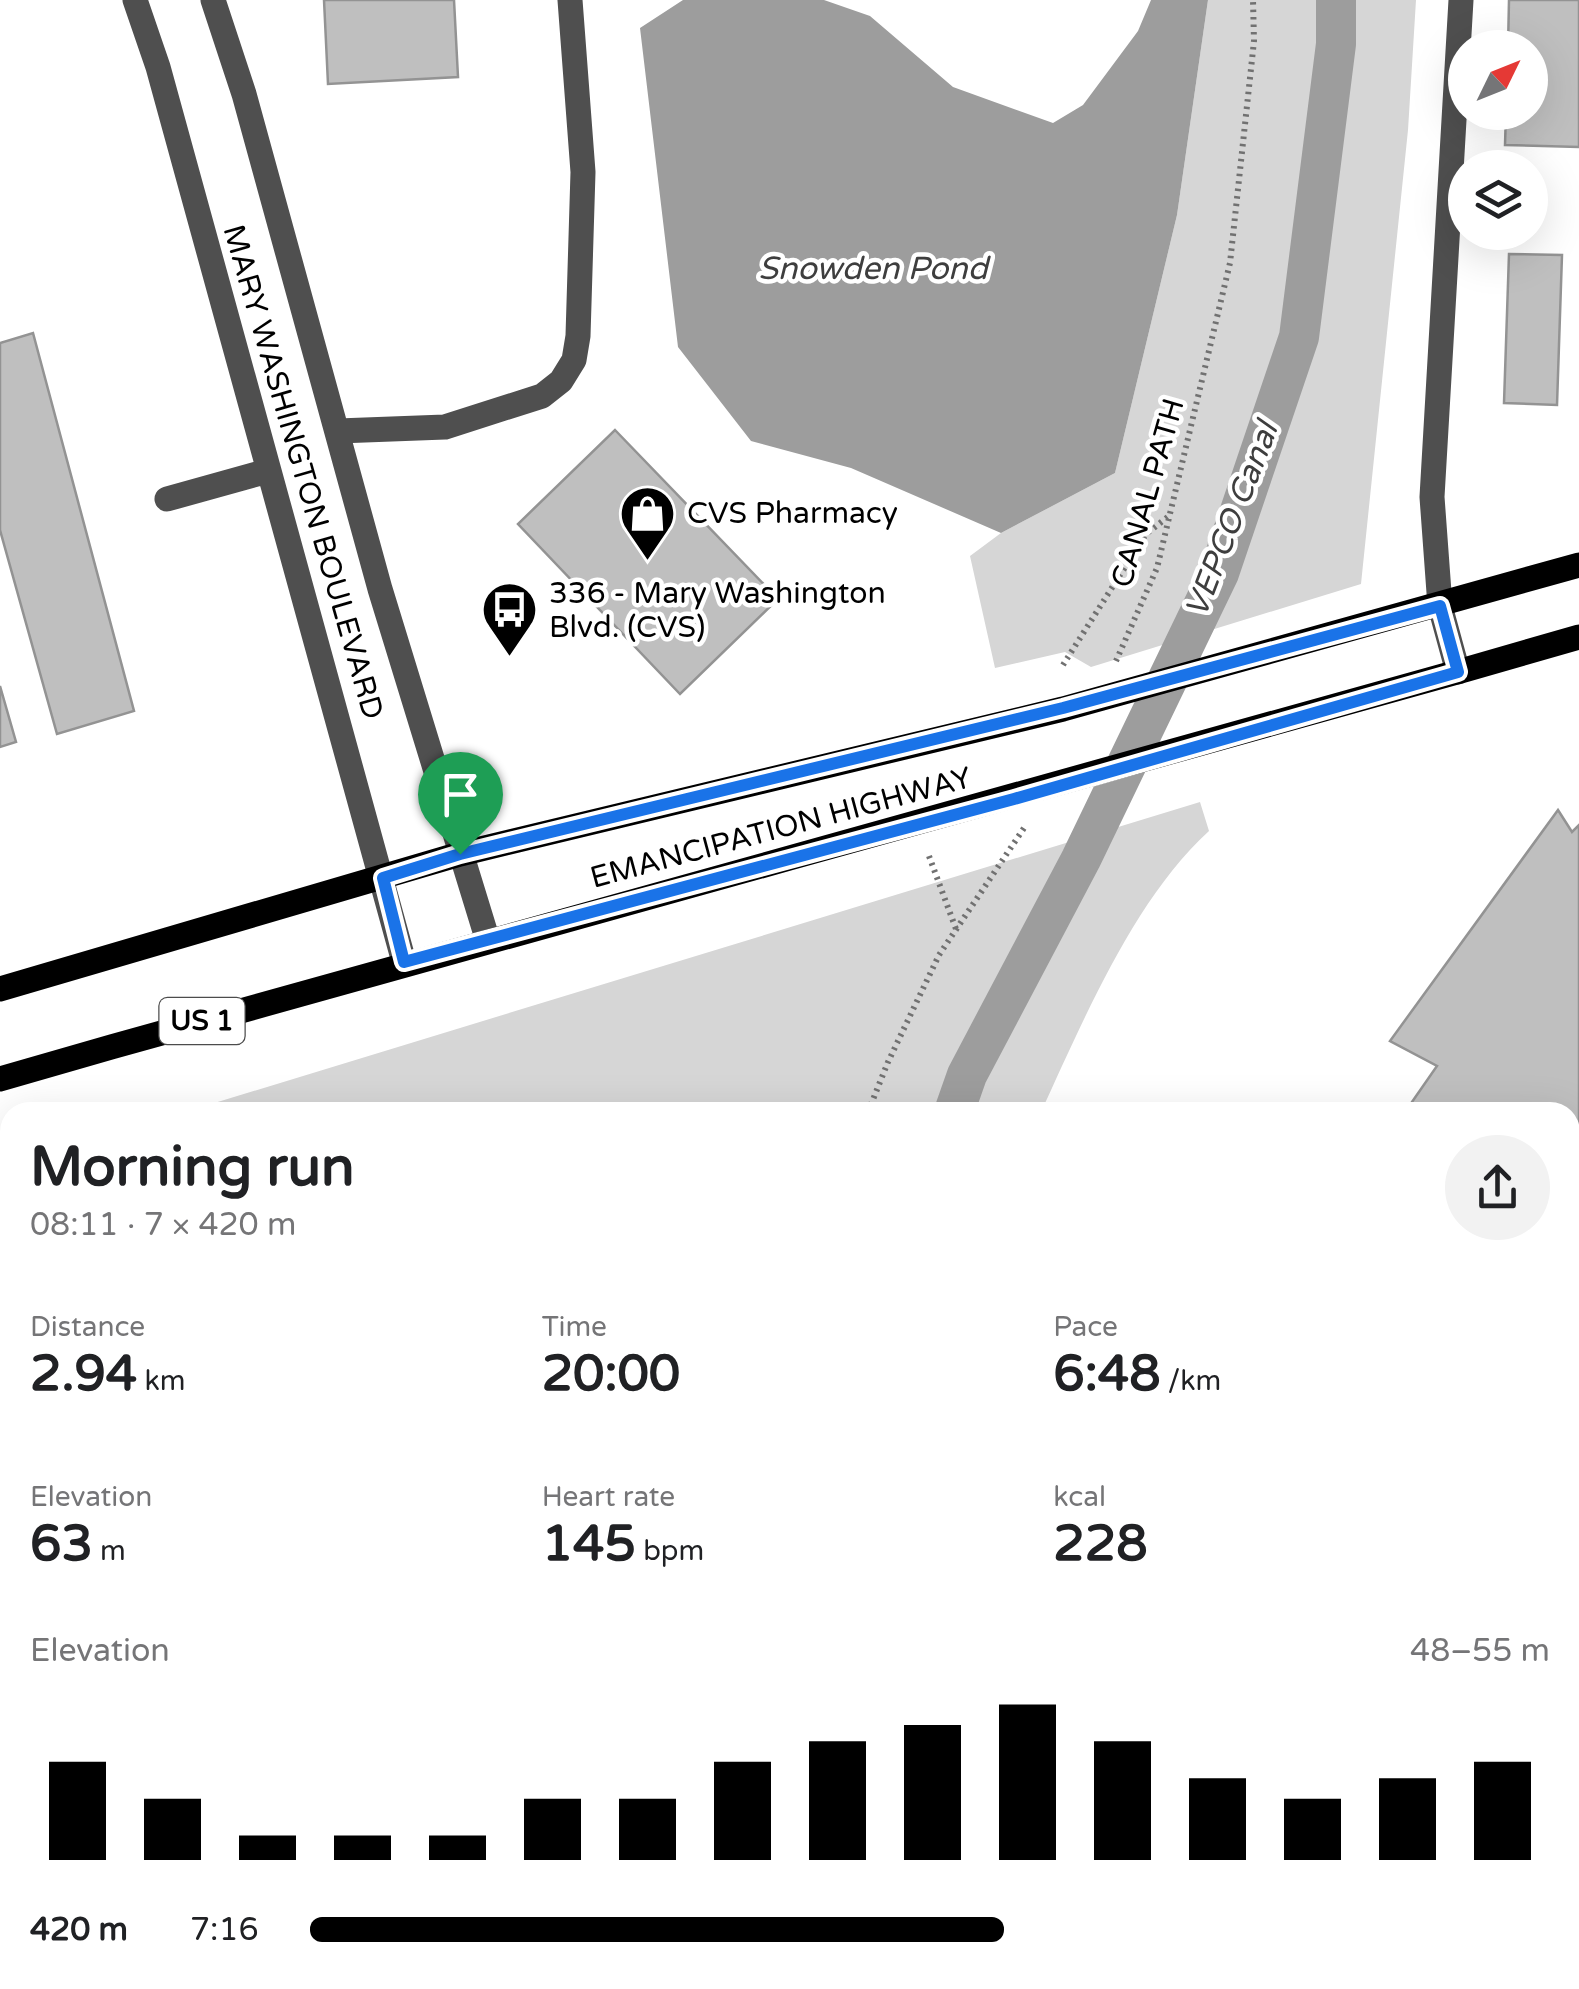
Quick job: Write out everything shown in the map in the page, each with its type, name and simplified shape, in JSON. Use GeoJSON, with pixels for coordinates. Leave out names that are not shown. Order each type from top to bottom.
{"type":"FeatureCollection","features":[{"type":"Feature","properties":{"kind":"main road","name":"EMANCIPATION HIGHWAY"},"geometry":{"type":"LineString","coordinates":[[0,988],[460,854],[1063,708],[1579,565]]}},
{"type":"Feature","properties":{"kind":"main road","name":"EMANCIPATION HIGHWAY"},"geometry":{"type":"LineString","coordinates":[[0,1079],[404,962],[1024,805],[1284,721],[1579,636]]}},
{"type":"Feature","properties":{"kind":"street","name":"MARY WASHINGTON BOULEVARD"},"geometry":{"type":"LineString","coordinates":[[135,0],[158,68],[404,962]]}},
{"type":"Feature","properties":{"kind":"street","name":"MARY WASHINGTON BOULEVARD"},"geometry":{"type":"LineString","coordinates":[[214,0],[244,94],[380,589],[488,941]]}},
{"type":"Feature","properties":{"kind":"street"},"geometry":{"type":"LineString","coordinates":[[338,431],[445,426],[542,396],[561,381],[574,360],[583,172],[570,0]]}},
{"type":"Feature","properties":{"kind":"street"},"geometry":{"type":"LineString","coordinates":[[1458,672],[1440,606],[1432,497],[1461,0]]}},
{"type":"Feature","properties":{"kind":"street"},"geometry":{"type":"LineString","coordinates":[[167,499],[268,472]]}},
{"type":"Feature","properties":{"kind":"path","name":"CANAL PATH"},"geometry":{"type":"LineString","coordinates":[[1110,674],[1158,568],[1230,263],[1254,41],[1254,0]]}},
{"type":"Feature","properties":{"kind":"path"},"geometry":{"type":"LineString","coordinates":[[1064,665],[1146,534],[1170,515]]}},
{"type":"Feature","properties":{"kind":"path"},"geometry":{"type":"LineString","coordinates":[[872,1102],[939,955],[1024,805]]}},
{"type":"Feature","properties":{"kind":"path"},"geometry":{"type":"LineString","coordinates":[[929,856],[956,930]]}},
{"type":"Feature","properties":{"kind":"shaded area"},"geometry":{"type":"Polygon","coordinates":[[[1208,0],[1416,0],[1408,130],[1361,584],[1091,667],[1065,652],[995,668],[970,556],[1001,533],[1115,473],[1177,215],[1208,0]]]}},
{"type":"Feature","properties":{"kind":"shaded area"},"geometry":{"type":"Polygon","coordinates":[[[1200,802],[1209,831],[1182,859],[1134,926],[1093,1001],[1046,1102],[218,1102],[1200,802]]]}},
{"type":"Feature","properties":{"kind":"water","name":"Snowden Pond"},"geometry":{"type":"Polygon","coordinates":[[[683,0],[824,0],[870,16],[953,87],[1053,123],[1083,105],[1138,31],[1151,0],[1208,0],[1177,215],[1115,473],[1001,533],[851,468],[751,441],[678,347],[640,28],[683,0]]]}},
{"type":"Feature","properties":{"kind":"building"},"geometry":{"type":"Polygon","coordinates":[[[324,0],[454,0],[458,77],[328,84],[324,0]]]}},
{"type":"Feature","properties":{"kind":"building"},"geometry":{"type":"Polygon","coordinates":[[[1509,0],[1579,0],[1579,147],[1505,145],[1505,130],[1548,130],[1548,30],[1508,30],[1509,0]]]}},
{"type":"Feature","properties":{"kind":"building"},"geometry":{"type":"Polygon","coordinates":[[[1509,254],[1562,255],[1557,405],[1504,403],[1509,254]]]}},
{"type":"Feature","properties":{"kind":"building"},"geometry":{"type":"Polygon","coordinates":[[[33,333],[134,711],[57,734],[0,530],[0,343],[33,333]]]}},
{"type":"Feature","properties":{"kind":"building","name":"CVS Pharmacy"},"geometry":{"type":"Polygon","coordinates":[[[615,430],[778,599],[680,694],[518,524],[615,430]]]}},
{"type":"Feature","properties":{"kind":"building"},"geometry":{"type":"Polygon","coordinates":[[[0,686],[16,742],[0,747],[0,686]]]}},
{"type":"Feature","properties":{"kind":"building"},"geometry":{"type":"Polygon","coordinates":[[[1558,810],[1572,832],[1579,825],[1579,1102],[1412,1102],[1437,1066],[1390,1041],[1558,810]]]}},
{"type":"Feature","properties":{"kind":"waterway","name":"VEPCO Canal"},"geometry":{"type":"LineString","coordinates":[[958,1102],[967,1075],[1081,859],[1219,573],[1299,337],[1336,44],[1336,0]]}},
{"type":"Feature","properties":{"kind":"place","name":"CVS Pharmacy"},"geometry":{"type":"Point","coordinates":[648,562]}},
{"type":"Feature","properties":{"kind":"place","name":"336 - Mary Washington Blvd. (CVS)"},"geometry":{"type":"Point","coordinates":[510,659]}},
{"type":"Feature","properties":{"kind":"route"},"geometry":{"type":"LineString","coordinates":[[1440,606],[1458,672],[1014,799],[404,962],[383,878],[460,854],[1063,708],[1440,606]]}}]}
